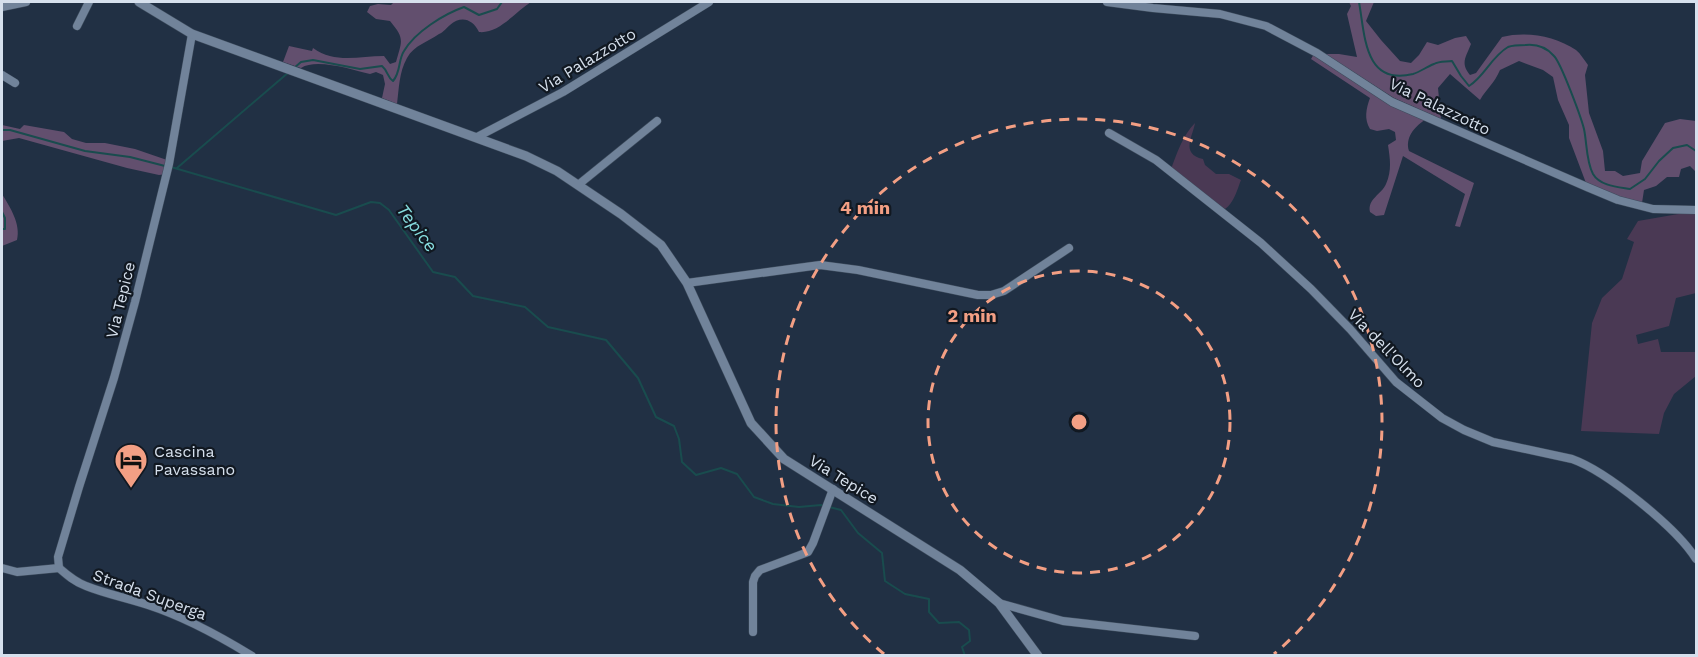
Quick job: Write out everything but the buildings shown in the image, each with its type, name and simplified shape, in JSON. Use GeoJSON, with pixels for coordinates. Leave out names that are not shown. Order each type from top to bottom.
{"type":"FeatureCollection","features":[{"type":"Feature","properties":{"kind":"street"},"geometry":{"type":"LineString","coordinates":[[2,7],[26,2]]}},
{"type":"Feature","properties":{"kind":"street"},"geometry":{"type":"LineString","coordinates":[[77,26],[89,2]]}},
{"type":"Feature","properties":{"kind":"street","name":"Via Tepice"},"geometry":{"type":"LineString","coordinates":[[139,2],[192,34],[477,137],[536,161],[578,185],[661,245],[687,283],[751,423],[784,459],[960,570],[999,603],[1038,656]]}},
{"type":"Feature","properties":{"kind":"street","name":"Via Palazzotto"},"geometry":{"type":"LineString","coordinates":[[477,137],[563,92],[709,2]]}},
{"type":"Feature","properties":{"kind":"street","name":"Via Palazzotto"},"geometry":{"type":"LineString","coordinates":[[1107,2],[1220,14],[1266,26],[1317,53],[1392,102],[1587,188],[1618,200],[1653,209],[1696,210]]}},
{"type":"Feature","properties":{"kind":"street","name":"Via Tepice"},"geometry":{"type":"LineString","coordinates":[[59,568],[58,557],[124,344],[167,174],[192,34]]}},
{"type":"Feature","properties":{"kind":"street"},"geometry":{"type":"LineString","coordinates":[[2,75],[15,83]]}},
{"type":"Feature","properties":{"kind":"street"},"geometry":{"type":"LineString","coordinates":[[578,185],[657,121]]}},
{"type":"Feature","properties":{"kind":"street","name":"Via dell'Olmo"},"geometry":{"type":"LineString","coordinates":[[1109,133],[1156,160],[1261,243],[1350,329],[1396,382],[1442,418],[1493,442],[1583,463],[1603,475],[1647,509],[1681,538],[1696,559]]}},
{"type":"Feature","properties":{"kind":"street"},"geometry":{"type":"LineString","coordinates":[[687,283],[820,265],[858,270],[991,296],[1004,291],[1070,248]]}},
{"type":"Feature","properties":{"kind":"street"},"geometry":{"type":"LineString","coordinates":[[753,632],[755,576],[760,570],[808,552],[833,489]]}},
{"type":"Feature","properties":{"kind":"street"},"geometry":{"type":"LineString","coordinates":[[2,568],[17,572],[59,568]]}},
{"type":"Feature","properties":{"kind":"street","name":"Strada Superga"},"geometry":{"type":"LineString","coordinates":[[59,568],[85,586],[148,605],[189,621],[252,656]]}},
{"type":"Feature","properties":{"kind":"street"},"geometry":{"type":"LineString","coordinates":[[999,603],[1063,621],[1195,636]]}},
{"type":"Feature","properties":{"kind":"shaded area"},"geometry":{"type":"Polygon","coordinates":[[[394,2],[531,2],[493,30],[479,32],[470,21],[462,19],[417,47],[407,58],[402,69],[397,104],[382,98],[385,84],[383,75],[376,72],[370,74],[325,64],[308,65],[301,68],[283,62],[289,46],[312,51],[313,48],[339,58],[384,56],[390,64],[396,62],[401,44],[398,32],[390,21],[376,19],[367,12],[370,6],[391,5],[394,2]]]}},
{"type":"Feature","properties":{"kind":"shaded area"},"geometry":{"type":"Polygon","coordinates":[[[1349,2],[1374,2],[1366,21],[1400,61],[1411,63],[1427,42],[1438,45],[1466,36],[1471,44],[1466,56],[1465,67],[1470,75],[1476,73],[1502,37],[1540,36],[1568,45],[1578,52],[1588,65],[1585,75],[1589,113],[1603,151],[1605,171],[1615,171],[1623,176],[1640,173],[1642,161],[1665,123],[1680,119],[1696,121],[1696,172],[1690,166],[1681,169],[1679,177],[1667,177],[1656,186],[1644,190],[1642,203],[1619,197],[1586,183],[1569,138],[1569,125],[1558,100],[1553,77],[1543,70],[1519,61],[1500,70],[1480,100],[1450,74],[1438,88],[1441,119],[1394,98],[1325,54],[1357,57],[1347,14],[1351,6],[1349,2]]]}},
{"type":"Feature","properties":{"kind":"shaded area"},"geometry":{"type":"Polygon","coordinates":[[[1314,54],[1425,120],[1411,133],[1408,142],[1409,151],[1474,183],[1460,227],[1455,226],[1465,194],[1403,156],[1384,215],[1376,216],[1370,212],[1373,200],[1384,188],[1388,179],[1390,164],[1388,145],[1396,140],[1395,132],[1389,129],[1377,131],[1370,129],[1366,114],[1370,98],[1311,59],[1314,54]]]}},
{"type":"Feature","properties":{"kind":"shaded area"},"geometry":{"type":"Polygon","coordinates":[[[1195,123],[1190,144],[1192,153],[1203,159],[1205,165],[1216,174],[1229,174],[1241,180],[1233,200],[1225,209],[1171,169],[1184,139],[1195,123]]]}},
{"type":"Feature","properties":{"kind":"shaded area"},"geometry":{"type":"Polygon","coordinates":[[[2,125],[20,129],[24,125],[64,132],[72,139],[86,143],[105,143],[135,149],[167,160],[167,174],[159,175],[127,168],[19,138],[2,141],[2,125]]]}},
{"type":"Feature","properties":{"kind":"shaded area"},"geometry":{"type":"Polygon","coordinates":[[[2,194],[14,216],[18,234],[17,240],[2,246],[2,194]]]}},
{"type":"Feature","properties":{"kind":"shaded area"},"geometry":{"type":"Polygon","coordinates":[[[1684,213],[1696,214],[1696,293],[1676,298],[1669,326],[1636,335],[1638,344],[1658,339],[1661,352],[1696,352],[1696,376],[1674,394],[1664,413],[1659,434],[1581,431],[1592,323],[1602,298],[1622,279],[1634,242],[1627,239],[1638,221],[1684,213]]]}},
{"type":"Feature","properties":{"kind":"waterway"},"geometry":{"type":"LineString","coordinates":[[294,68],[301,62],[313,60],[360,69],[382,66],[393,81],[404,51],[415,37],[431,24],[464,7],[479,15],[497,9],[502,2]]}},
{"type":"Feature","properties":{"kind":"waterway"},"geometry":{"type":"LineString","coordinates":[[1359,2],[1370,55],[1376,65],[1385,72],[1397,76],[1413,74],[1436,63],[1452,61],[1469,86],[1508,47],[1534,45],[1548,51],[1557,61],[1570,91],[1584,129],[1591,169],[1600,181],[1615,187],[1630,189],[1645,179],[1673,148],[1687,145],[1696,151]]}},
{"type":"Feature","properties":{"kind":"waterway"},"geometry":{"type":"LineString","coordinates":[[177,168],[289,72]]}},
{"type":"Feature","properties":{"kind":"waterway","name":"Tepice"},"geometry":{"type":"LineString","coordinates":[[2,130],[10,130],[85,151],[130,157],[165,166]]}},
{"type":"Feature","properties":{"kind":"waterway","name":"Tepice"},"geometry":{"type":"LineString","coordinates":[[171,167],[336,215],[371,202],[380,203],[389,210],[433,272],[455,277],[473,296],[525,307],[548,327],[606,340],[638,378],[656,417],[674,426],[679,439],[682,462],[696,475],[721,468],[737,474],[754,497],[773,504],[799,507],[821,505],[841,510],[858,533],[882,553],[885,581],[905,594],[929,599],[929,612],[939,623],[959,622],[969,630],[970,641],[962,647],[965,656]]}},
{"type":"Feature","properties":{"kind":"waterway","name":"Tepice"},"geometry":{"type":"LineString","coordinates":[[2,212],[5,218],[5,229],[2,229]]}},
{"type":"Feature","properties":{"kind":"place","name":"Cascina Pavassano"},"geometry":{"type":"Point","coordinates":[131,489]}}]}
